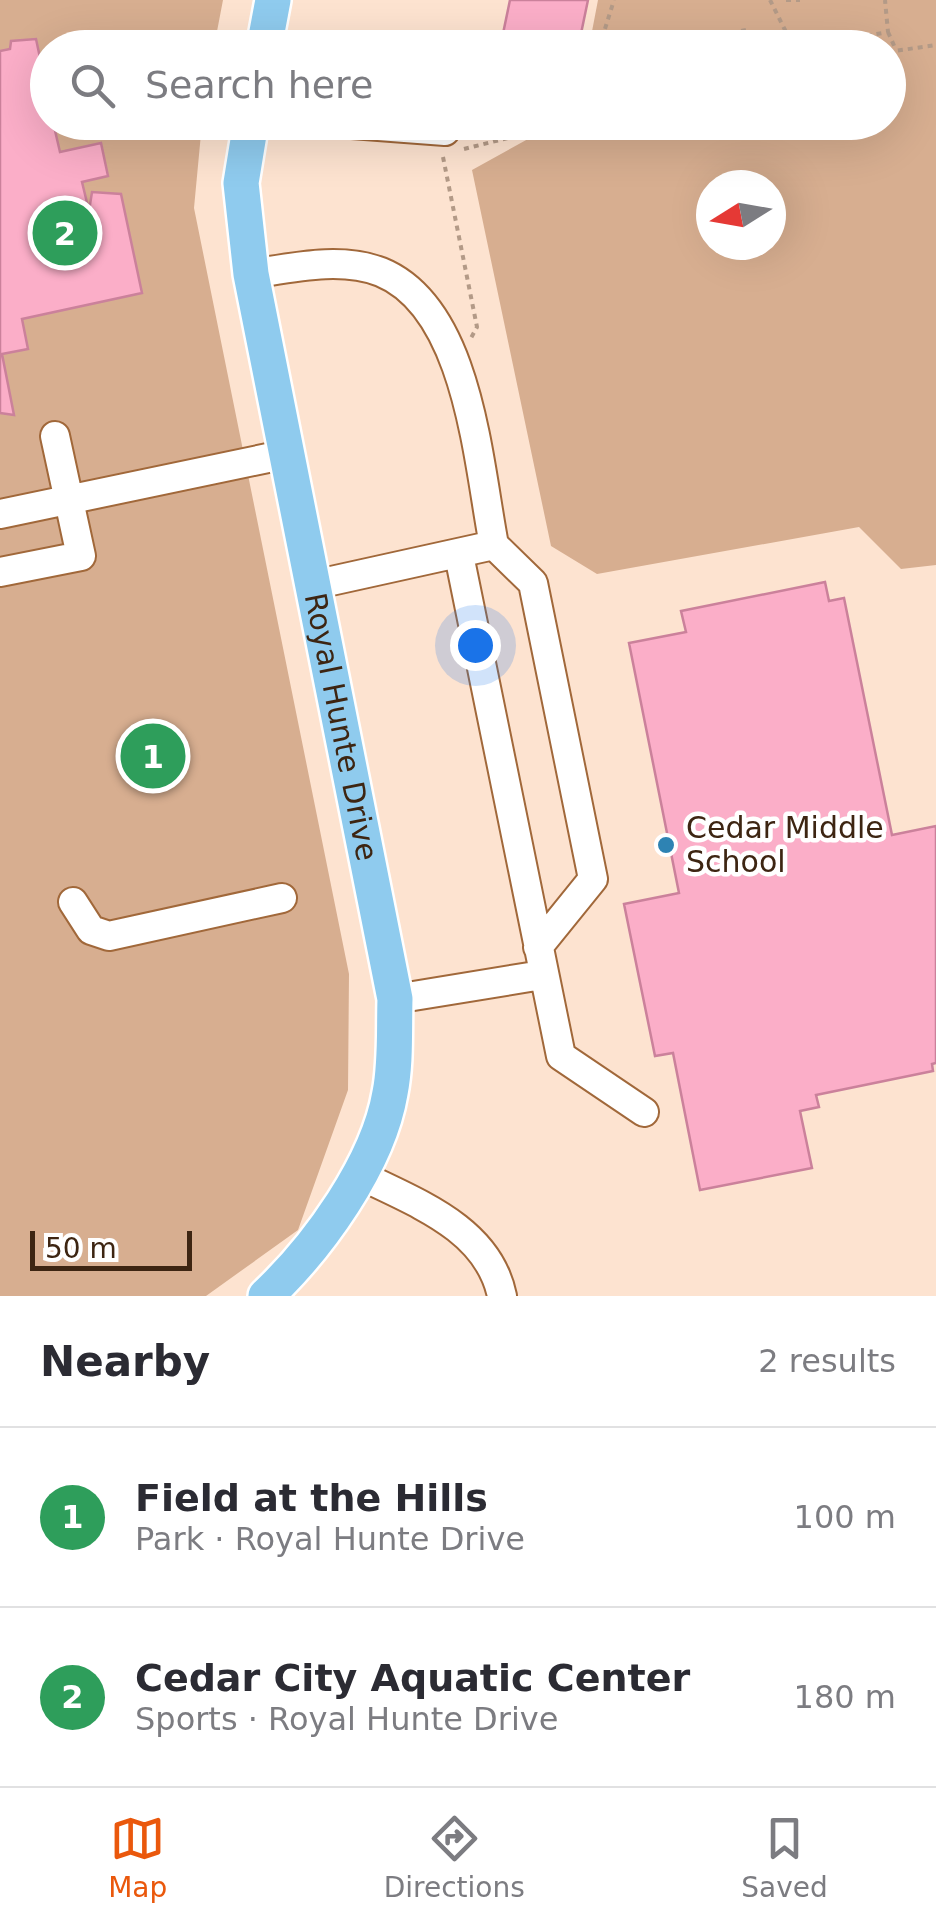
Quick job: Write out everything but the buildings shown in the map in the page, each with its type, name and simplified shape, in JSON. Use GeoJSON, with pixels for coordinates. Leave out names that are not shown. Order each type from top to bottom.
{"type":"FeatureCollection","features":[{"type":"Feature","properties":{"kind":"main road"},"geometry":{"type":"LineString","coordinates":[[267,30],[273,0]]}},
{"type":"Feature","properties":{"kind":"main road","name":"Royal Hunte Drive"},"geometry":{"type":"LineString","coordinates":[[248,140],[241,182],[251,274],[396,999],[390,1094],[360,1175],[298,1266],[266,1296]]}},
{"type":"Feature","properties":{"kind":"street"},"geometry":{"type":"LineString","coordinates":[[422,140],[449,145]]}},
{"type":"Feature","properties":{"kind":"street"},"geometry":{"type":"LineString","coordinates":[[251,274],[322,263],[381,272],[432,312],[458,364],[494,546],[532,583],[593,879],[538,946]]}},
{"type":"Feature","properties":{"kind":"street"},"geometry":{"type":"LineString","coordinates":[[0,572],[81,556],[55,436]]}},
{"type":"Feature","properties":{"kind":"street"},"geometry":{"type":"LineString","coordinates":[[0,514],[286,454]]}},
{"type":"Feature","properties":{"kind":"street"},"geometry":{"type":"LineString","coordinates":[[313,585],[494,546]]}},
{"type":"Feature","properties":{"kind":"street"},"geometry":{"type":"LineString","coordinates":[[459,555],[560,1056],[644,1112]]}},
{"type":"Feature","properties":{"kind":"street"},"geometry":{"type":"LineString","coordinates":[[72,902],[91,930],[109,936],[282,898]]}},
{"type":"Feature","properties":{"kind":"street"},"geometry":{"type":"LineString","coordinates":[[396,999],[542,975]]}},
{"type":"Feature","properties":{"kind":"street"},"geometry":{"type":"LineString","coordinates":[[360,1175],[458,1224],[498,1278],[502,1296]]}},
{"type":"Feature","properties":{"kind":"path"},"geometry":{"type":"LineString","coordinates":[[605,30],[614,0]]}},
{"type":"Feature","properties":{"kind":"path"},"geometry":{"type":"LineString","coordinates":[[770,0],[785,30]]}},
{"type":"Feature","properties":{"kind":"path"},"geometry":{"type":"LineString","coordinates":[[786,0],[800,0]]}},
{"type":"Feature","properties":{"kind":"path"},"geometry":{"type":"LineString","coordinates":[[886,0],[888,30]]}},
{"type":"Feature","properties":{"kind":"path"},"geometry":{"type":"LineString","coordinates":[[906,49],[936,45]]}},
{"type":"Feature","properties":{"kind":"path"},"geometry":{"type":"LineString","coordinates":[[458,364],[477,327],[449,145],[476,140]]}},
{"type":"Feature","properties":{"kind":"shaded area"},"geometry":{"type":"Polygon","coordinates":[[[0,0],[223,0],[217,30],[30,30],[30,140],[200,140],[194,208],[349,974],[348,1090],[298,1230],[206,1296],[0,1296],[0,0]]]}},
{"type":"Feature","properties":{"kind":"shaded area"},"geometry":{"type":"Polygon","coordinates":[[[598,0],[936,0],[936,565],[901,569],[859,527],[597,574],[551,546],[472,170],[526,140],[906,140],[906,30],[592,30],[598,0]]]}},
{"type":"Feature","properties":{"kind":"place","name":"Cedar City Aquatic Center"},"geometry":{"type":"Point","coordinates":[65,233]}},
{"type":"Feature","properties":{"kind":"place","name":"Field at the Hills"},"geometry":{"type":"Point","coordinates":[153,756]}},
{"type":"Feature","properties":{"kind":"place","name":"Cedar Middle School"},"geometry":{"type":"Point","coordinates":[666,845]}}]}
